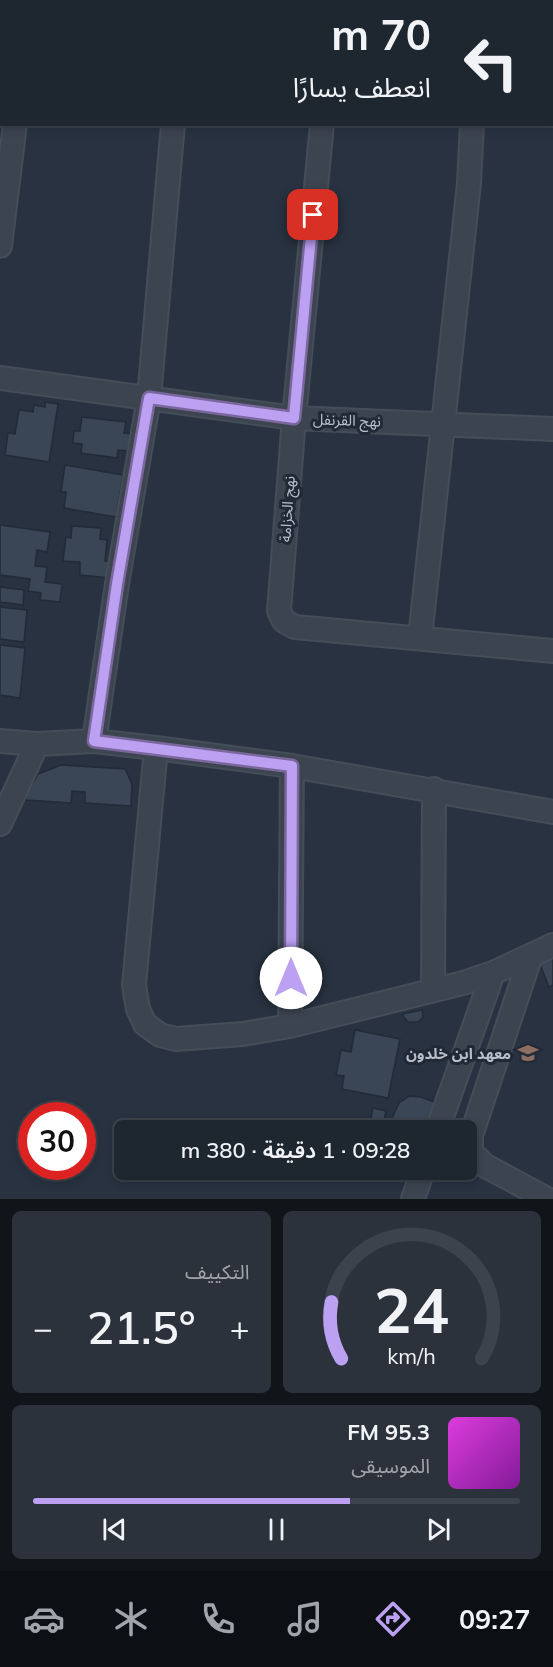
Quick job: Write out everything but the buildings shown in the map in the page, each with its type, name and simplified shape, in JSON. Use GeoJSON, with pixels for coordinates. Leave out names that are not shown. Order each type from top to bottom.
{"type":"FeatureCollection","features":[{"type":"Feature","properties":{"kind":"street"},"geometry":{"type":"LineString","coordinates":[[0,246],[15,126]]}},
{"type":"Feature","properties":{"kind":"street"},"geometry":{"type":"LineString","coordinates":[[94,741],[117,584],[149,398],[173,126]]}},
{"type":"Feature","properties":{"kind":"street","name":"نهج الخزامة"},"geometry":{"type":"LineString","coordinates":[[322,126],[294,418],[279,611],[281,618],[295,627],[553,651]]}},
{"type":"Feature","properties":{"kind":"street"},"geometry":{"type":"LineString","coordinates":[[420,638],[469,183],[472,126]]}},
{"type":"Feature","properties":{"kind":"street","name":"نهج القرنفل"},"geometry":{"type":"LineString","coordinates":[[0,378],[294,418],[553,429]]}},
{"type":"Feature","properties":{"kind":"street"},"geometry":{"type":"LineString","coordinates":[[0,741],[37,744],[94,741],[156,748],[292,766],[434,789],[553,812]]}},
{"type":"Feature","properties":{"kind":"street"},"geometry":{"type":"LineString","coordinates":[[0,824],[37,744]]}},
{"type":"Feature","properties":{"kind":"street"},"geometry":{"type":"LineString","coordinates":[[156,748],[134,985],[138,1009],[145,1024],[160,1035],[176,1039],[243,1034],[290,1026],[493,974],[553,945]]}},
{"type":"Feature","properties":{"kind":"street"},"geometry":{"type":"LineString","coordinates":[[290,1026],[292,766]]}},
{"type":"Feature","properties":{"kind":"street"},"geometry":{"type":"LineString","coordinates":[[433,990],[434,789]]}},
{"type":"Feature","properties":{"kind":"street"},"geometry":{"type":"LineString","coordinates":[[531,955],[471,1136],[471,1152],[484,1165],[547,1199]]}},
{"type":"Feature","properties":{"kind":"street"},"geometry":{"type":"LineString","coordinates":[[441,1120],[493,974]]}},
{"type":"Feature","properties":{"kind":"street"},"geometry":{"type":"LineString","coordinates":[[413,1199],[420,1180]]}},
{"type":"Feature","properties":{"kind":"place","name":"معهد ابن خلدون"},"geometry":{"type":"Point","coordinates":[528,1053]}},
{"type":"Feature","properties":{"kind":"route"},"geometry":{"type":"LineString","coordinates":[[291,978],[292,766],[94,741],[117,584],[149,398],[294,418],[313,215]]}}]}
